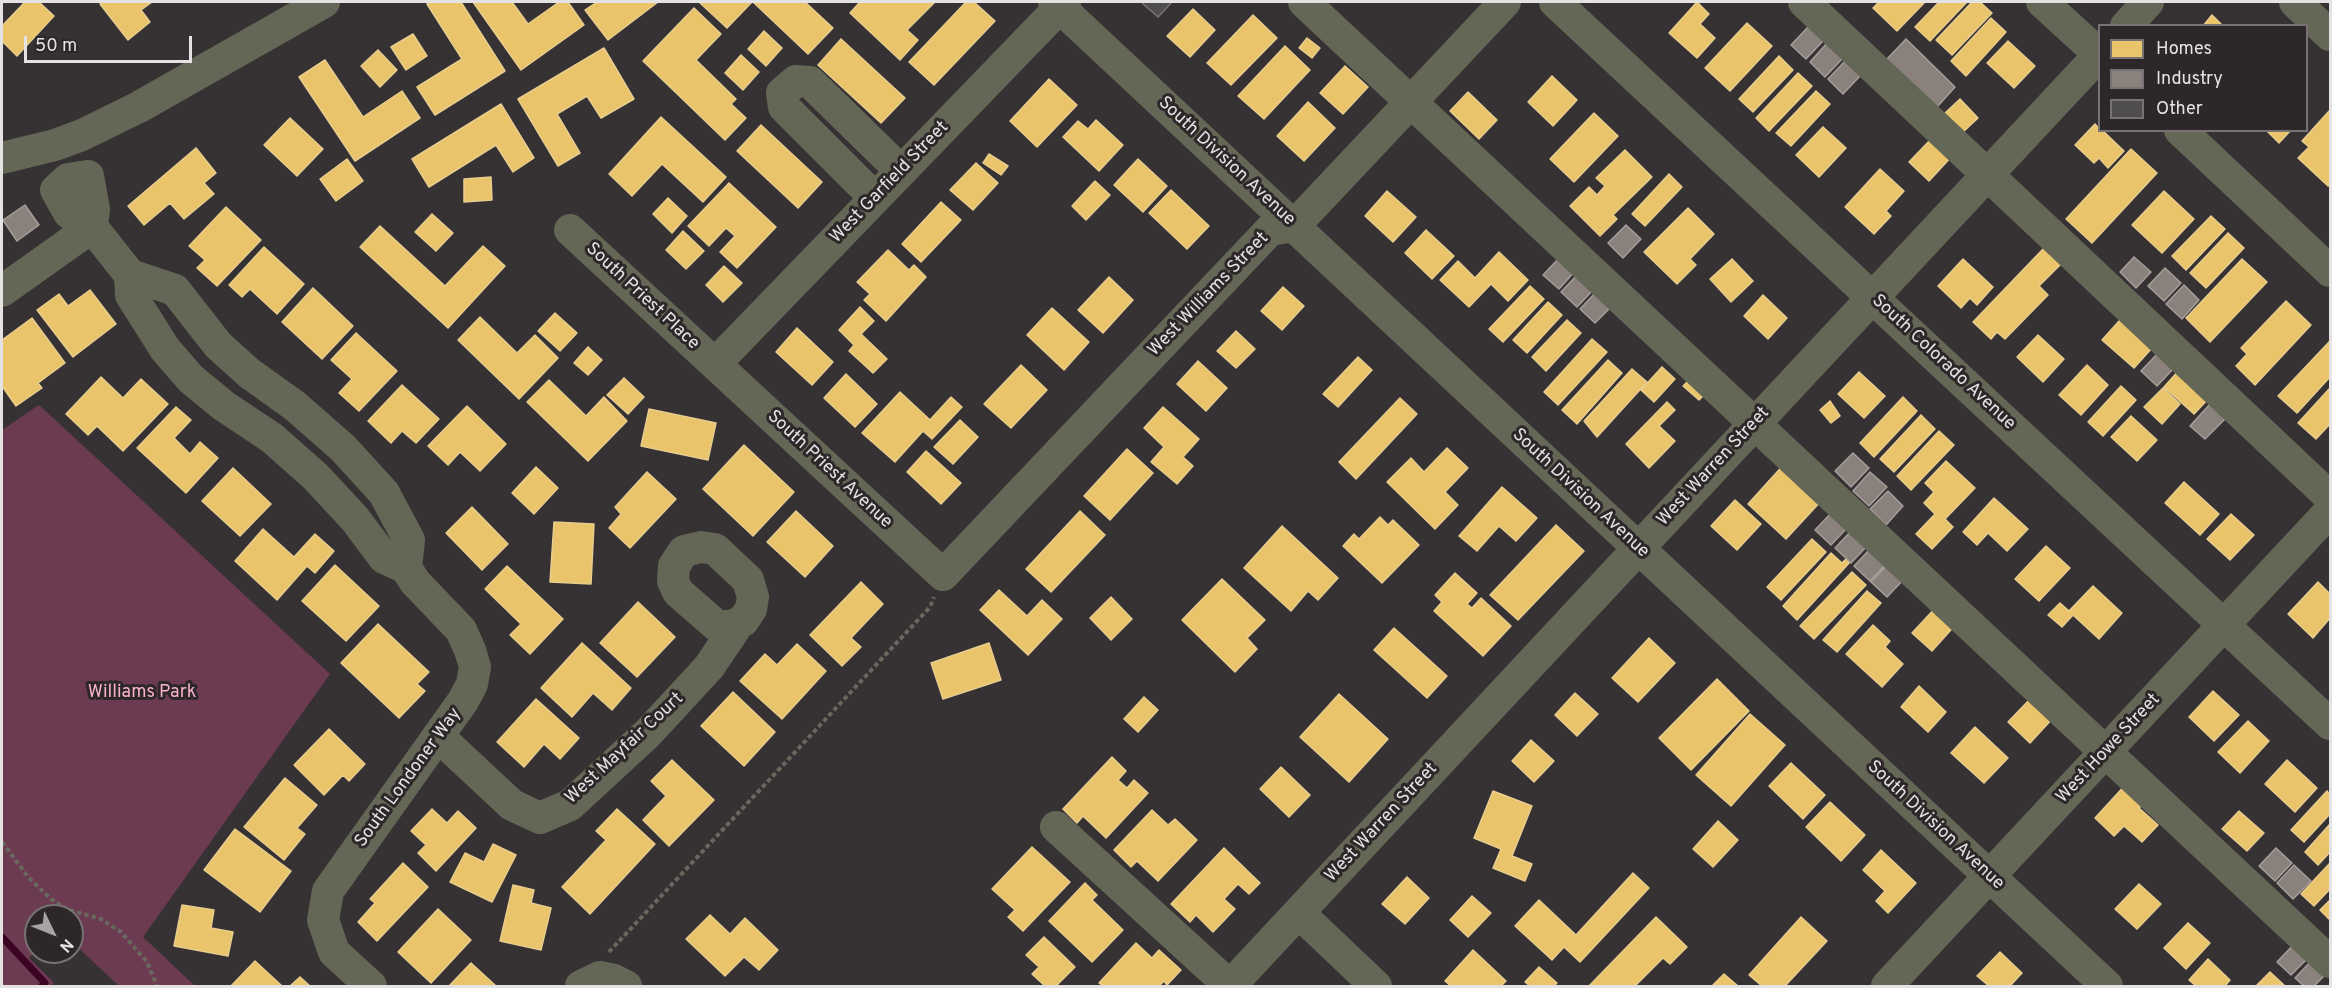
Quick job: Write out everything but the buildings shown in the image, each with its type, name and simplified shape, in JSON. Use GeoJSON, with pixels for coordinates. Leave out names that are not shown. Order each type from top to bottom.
{"type":"FeatureCollection","features":[{"type":"Feature","properties":{"kind":"street"},"geometry":{"type":"LineString","coordinates":[[2,158],[55,145],[82,135],[139,107],[324,2]]}},
{"type":"Feature","properties":{"kind":"street"},"geometry":{"type":"LineString","coordinates":[[1304,2],[2331,962]]}},
{"type":"Feature","properties":{"kind":"street","name":"West Williams Street"},"geometry":{"type":"LineString","coordinates":[[943,575],[1270,230],[1294,226],[1504,2]]}},
{"type":"Feature","properties":{"kind":"street","name":"South Colorado Avenue"},"geometry":{"type":"LineString","coordinates":[[1555,2],[2331,724]]}},
{"type":"Feature","properties":{"kind":"street"},"geometry":{"type":"LineString","coordinates":[[1804,2],[2331,497]]}},
{"type":"Feature","properties":{"kind":"street"},"geometry":{"type":"LineString","coordinates":[[2042,2],[2098,53]]}},
{"type":"Feature","properties":{"kind":"street"},"geometry":{"type":"LineString","coordinates":[[2128,24],[2148,2]]}},
{"type":"Feature","properties":{"kind":"street"},"geometry":{"type":"LineString","coordinates":[[2295,2],[2331,35]]}},
{"type":"Feature","properties":{"kind":"street","name":"West Garfield Street"},"geometry":{"type":"LineString","coordinates":[[715,364],[1060,3]]}},
{"type":"Feature","properties":{"kind":"street","name":"South Division Avenue"},"geometry":{"type":"LineString","coordinates":[[1060,3],[1294,226],[2107,987]]}},
{"type":"Feature","properties":{"kind":"street","name":"West Warren Street"},"geometry":{"type":"LineString","coordinates":[[1230,986],[2098,55]]}},
{"type":"Feature","properties":{"kind":"street"},"geometry":{"type":"LineString","coordinates":[[875,198],[784,107],[782,93],[796,81],[810,82],[901,171]]}},
{"type":"Feature","properties":{"kind":"street"},"geometry":{"type":"LineString","coordinates":[[2182,132],[2331,271]]}},
{"type":"Feature","properties":{"kind":"street","name":"South Londoner Way"},"geometry":{"type":"LineString","coordinates":[[55,145],[68,179],[56,190],[69,213],[92,227],[130,275],[131,295],[165,349],[191,379],[224,406],[281,446],[316,477],[347,511],[384,558],[406,568],[415,582],[461,630],[470,650],[475,667],[472,684],[464,701],[328,891],[323,920],[334,952],[371,987]]}},
{"type":"Feature","properties":{"kind":"street"},"geometry":{"type":"LineString","coordinates":[[2,291],[92,227]]}},
{"type":"Feature","properties":{"kind":"street","name":"South Priest Place"},"geometry":{"type":"LineString","coordinates":[[570,230],[715,364]]}},
{"type":"Feature","properties":{"kind":"street"},"geometry":{"type":"LineString","coordinates":[[130,275],[174,290],[218,345],[249,373],[296,406],[343,448],[384,493],[409,540],[406,568]]}},
{"type":"Feature","properties":{"kind":"street","name":"South Priest Avenue"},"geometry":{"type":"LineString","coordinates":[[715,364],[943,575]]}},
{"type":"Feature","properties":{"kind":"street","name":"West Howe Street"},"geometry":{"type":"LineString","coordinates":[[1887,987],[2331,511]]}},
{"type":"Feature","properties":{"kind":"street","name":"West Mayfair Court"},"geometry":{"type":"LineString","coordinates":[[438,736],[512,806],[540,818],[570,805],[648,733],[709,667],[738,624]]}},
{"type":"Feature","properties":{"kind":"street"},"geometry":{"type":"LineString","coordinates":[[1056,827],[1230,986]]}},
{"type":"Feature","properties":{"kind":"street"},"geometry":{"type":"LineString","coordinates":[[1299,913],[1376,987]]}},
{"type":"Feature","properties":{"kind":"path"},"geometry":{"type":"LineString","coordinates":[[602,983],[603,959],[930,607],[943,575]]}},
{"type":"Feature","properties":{"kind":"path"},"geometry":{"type":"LineString","coordinates":[[2,842],[29,878],[51,899],[76,913],[101,919],[121,932],[147,962],[157,987]]}},
{"type":"Feature","properties":{"kind":"green space","name":"Williams Park"},"geometry":{"type":"Polygon","coordinates":[[[39,405],[330,674],[143,937],[195,986],[119,986],[84,953],[84,904],[24,904],[24,964],[35,964],[54,983],[51,986],[2,986],[2,430],[39,405]]]}},
{"type":"Feature","properties":{"kind":"waterway"},"geometry":{"type":"LineString","coordinates":[[2,937],[45,983],[42,986]]}}]}
